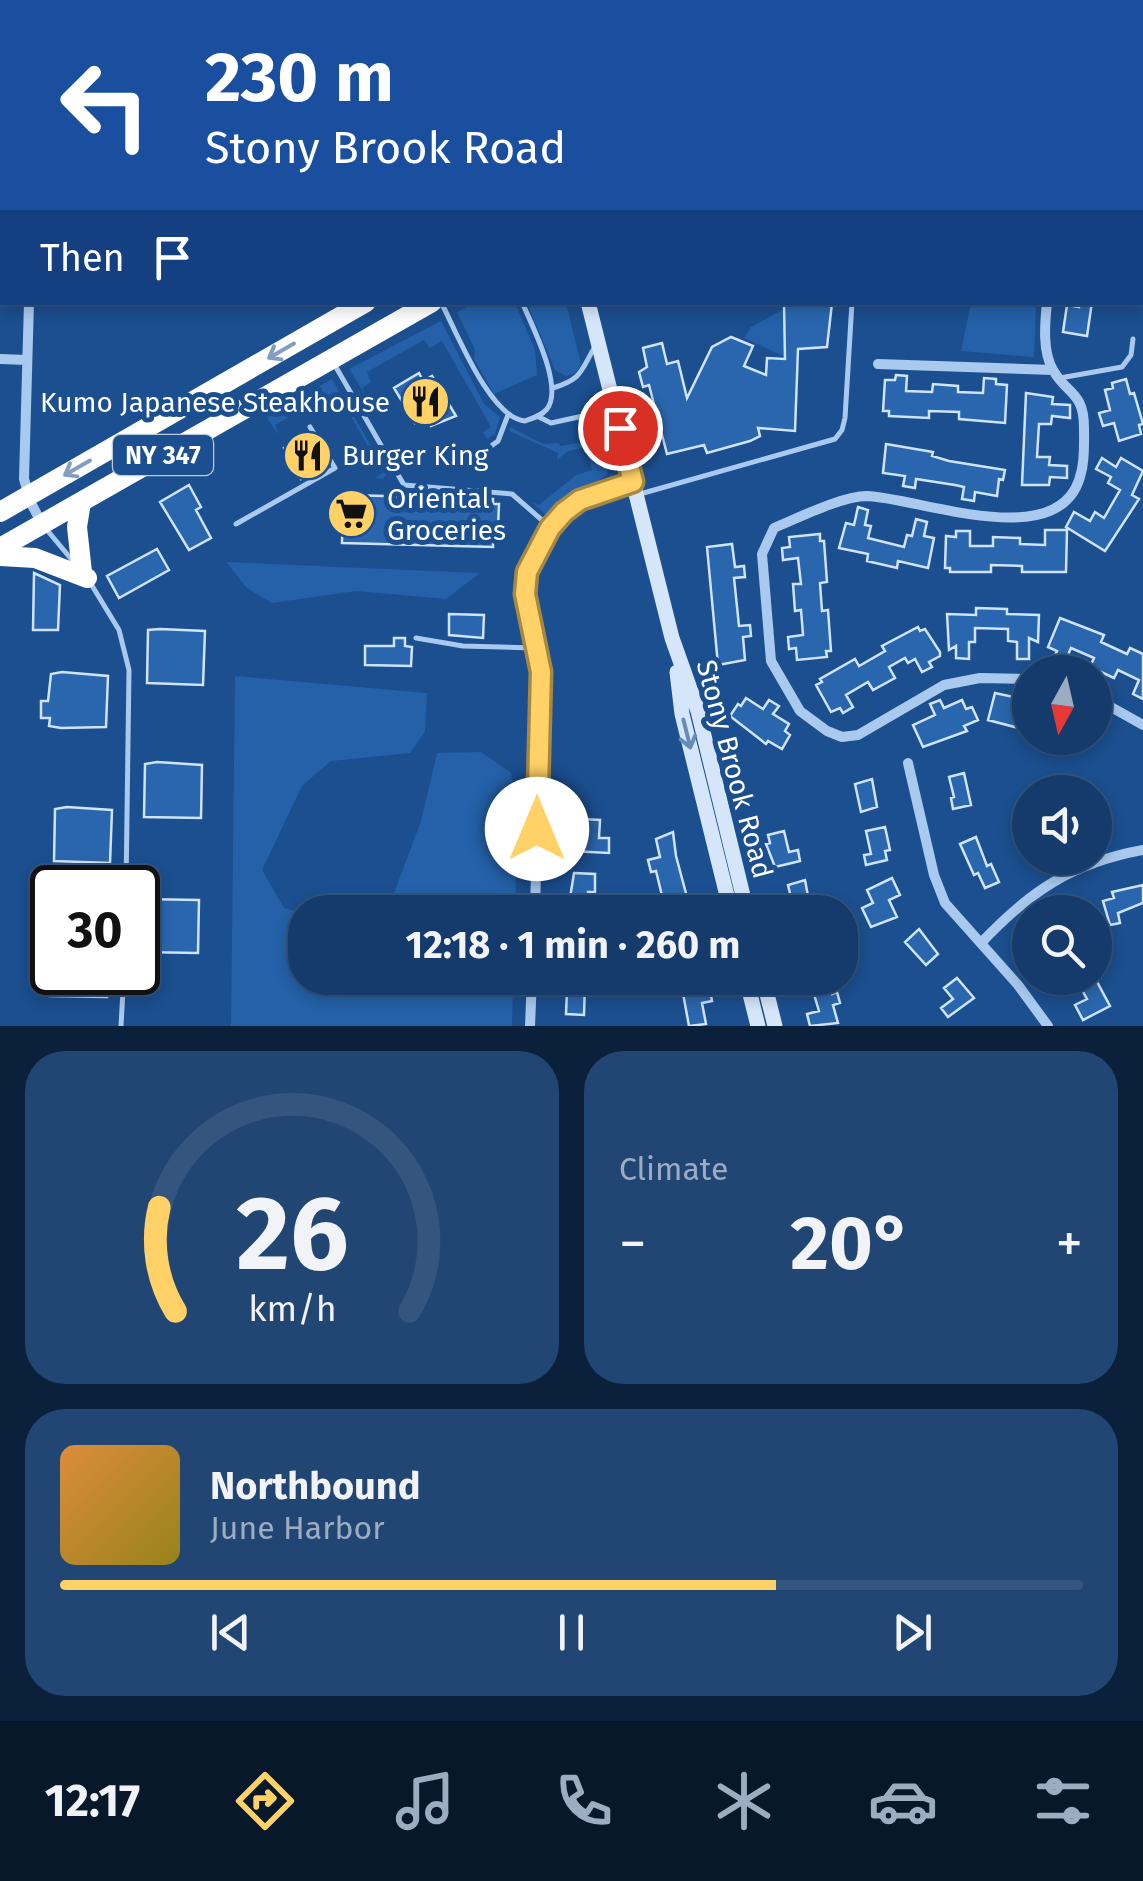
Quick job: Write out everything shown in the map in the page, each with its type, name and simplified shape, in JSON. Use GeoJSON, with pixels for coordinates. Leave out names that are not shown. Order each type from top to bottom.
{"type":"FeatureCollection","features":[{"type":"Feature","properties":{"kind":"highway","name":"NY 347"},"geometry":{"type":"LineString","coordinates":[[0,512],[361,305]]}},
{"type":"Feature","properties":{"kind":"highway","name":"NY 347"},"geometry":{"type":"LineString","coordinates":[[0,552],[42,524],[427,305]]}},
{"type":"Feature","properties":{"kind":"highway"},"geometry":{"type":"LineString","coordinates":[[0,552],[36,558],[84,575],[77,527],[81,502]]}},
{"type":"Feature","properties":{"kind":"main road","name":"Stony Brook Road"},"geometry":{"type":"LineString","coordinates":[[589,305],[672,638],[698,711],[743,895]]}},
{"type":"Feature","properties":{"kind":"main road","name":"Stony Brook Road"},"geometry":{"type":"LineString","coordinates":[[672,638],[682,714],[726,895]]}},
{"type":"Feature","properties":{"kind":"main road"},"geometry":{"type":"LineString","coordinates":[[750,995],[758,1026]]}},
{"type":"Feature","properties":{"kind":"main road"},"geometry":{"type":"LineString","coordinates":[[767,995],[775,1026]]}},
{"type":"Feature","properties":{"kind":"street"},"geometry":{"type":"LineString","coordinates":[[29,305],[24,479],[42,524]]}},
{"type":"Feature","properties":{"kind":"street"},"geometry":{"type":"LineString","coordinates":[[1012,679],[980,678],[944,685],[858,735],[842,737],[828,732],[800,711],[771,662],[762,554],[774,528],[864,496],[985,517],[1025,517],[1050,512],[1074,491],[1081,474],[1084,424],[1078,397],[1057,374],[1046,346],[1047,305]]}},
{"type":"Feature","properties":{"kind":"street"},"geometry":{"type":"LineString","coordinates":[[0,360],[27,360]]}},
{"type":"Feature","properties":{"kind":"street"},"geometry":{"type":"LineString","coordinates":[[878,364],[1057,374]]}},
{"type":"Feature","properties":{"kind":"street"},"geometry":{"type":"LineString","coordinates":[[535,895],[541,672],[525,594],[527,572],[550,528],[580,500],[635,489]]}},
{"type":"Feature","properties":{"kind":"street"},"geometry":{"type":"LineString","coordinates":[[1112,708],[1143,725]]}},
{"type":"Feature","properties":{"kind":"street"},"geometry":{"type":"LineString","coordinates":[[908,763],[940,892],[951,912],[1048,1026]]}},
{"type":"Feature","properties":{"kind":"street"},"geometry":{"type":"LineString","coordinates":[[981,943],[1017,906],[1057,878],[1104,858],[1143,850]]}},
{"type":"Feature","properties":{"kind":"street"},"geometry":{"type":"LineString","coordinates":[[530,1026],[531,995]]}},
{"type":"Feature","properties":{"kind":"lane"},"geometry":{"type":"LineString","coordinates":[[444,305],[491,397],[508,415],[526,421],[549,406],[552,388],[523,305]]}},
{"type":"Feature","properties":{"kind":"lane"},"geometry":{"type":"LineString","coordinates":[[635,489],[834,439],[845,418],[852,305]]}},
{"type":"Feature","properties":{"kind":"lane"},"geometry":{"type":"LineString","coordinates":[[1057,374],[1122,367],[1131,355],[1133,339]]}},
{"type":"Feature","properties":{"kind":"lane"},"geometry":{"type":"LineString","coordinates":[[552,388],[582,375],[597,342]]}},
{"type":"Feature","properties":{"kind":"lane"},"geometry":{"type":"LineString","coordinates":[[332,360],[404,485],[512,494],[550,528]]}},
{"type":"Feature","properties":{"kind":"lane"},"geometry":{"type":"LineString","coordinates":[[483,452],[498,441],[508,415]]}},
{"type":"Feature","properties":{"kind":"lane"},"geometry":{"type":"LineString","coordinates":[[537,416],[552,423],[583,416],[620,428]]}},
{"type":"Feature","properties":{"kind":"lane"},"geometry":{"type":"LineString","coordinates":[[236,524],[335,468],[310,427]]}},
{"type":"Feature","properties":{"kind":"lane"},"geometry":{"type":"LineString","coordinates":[[42,524],[113,618],[129,670],[126,865]]}},
{"type":"Feature","properties":{"kind":"lane"},"geometry":{"type":"LineString","coordinates":[[416,638],[463,646],[537,648]]}},
{"type":"Feature","properties":{"kind":"lane"},"geometry":{"type":"LineString","coordinates":[[121,1026],[123,995]]}},
{"type":"Feature","properties":{"kind":"shaded area"},"geometry":{"type":"Polygon","coordinates":[[[470,305],[516,305],[535,350],[537,375],[494,394],[474,359],[475,350],[457,312],[470,305]]]}},
{"type":"Feature","properties":{"kind":"shaded area"},"geometry":{"type":"Polygon","coordinates":[[[528,305],[566,305],[581,364],[576,373],[566,376],[555,370],[528,305]]]}},
{"type":"Feature","properties":{"kind":"shaded area"},"geometry":{"type":"Polygon","coordinates":[[[971,305],[1036,305],[1034,357],[961,351],[971,305]]]}},
{"type":"Feature","properties":{"kind":"shaded area"},"geometry":{"type":"Polygon","coordinates":[[[786,308],[785,357],[744,338],[751,327],[786,308]]]}},
{"type":"Feature","properties":{"kind":"shaded area"},"geometry":{"type":"Polygon","coordinates":[[[441,321],[484,404],[500,417],[495,434],[487,439],[483,432],[491,427],[442,341],[430,348],[424,340],[367,372],[371,382],[362,388],[369,400],[379,395],[370,402],[349,369],[441,321]]]}},
{"type":"Feature","properties":{"kind":"shaded area"},"geometry":{"type":"Polygon","coordinates":[[[332,379],[387,473],[383,479],[375,478],[383,473],[341,399],[332,404],[326,396],[275,425],[278,435],[266,416],[332,379]]]}},
{"type":"Feature","properties":{"kind":"shaded area"},"geometry":{"type":"Polygon","coordinates":[[[510,427],[543,444],[560,446],[585,442],[582,431],[587,430],[589,439],[593,439],[591,427],[597,429],[608,474],[546,515],[532,502],[539,505],[576,475],[592,470],[588,447],[568,451],[557,460],[558,453],[509,431],[510,427]]]}},
{"type":"Feature","properties":{"kind":"shaded area"},"geometry":{"type":"Polygon","coordinates":[[[226,562],[480,573],[446,599],[356,591],[272,603],[247,588],[226,562]]]}},
{"type":"Feature","properties":{"kind":"shaded area"},"geometry":{"type":"Polygon","coordinates":[[[235,676],[427,693],[425,731],[410,753],[331,761],[302,786],[262,870],[288,909],[288,995],[513,995],[512,1026],[231,1026],[235,676]]]}},
{"type":"Feature","properties":{"kind":"shaded area"},"geometry":{"type":"Polygon","coordinates":[[[481,752],[511,773],[518,815],[516,895],[393,895],[421,821],[437,753],[481,752]]]}},
{"type":"Feature","properties":{"kind":"building"},"geometry":{"type":"Polygon","coordinates":[[[784,305],[832,305],[827,347],[798,349],[795,431],[758,428],[760,436],[750,441],[707,453],[704,445],[667,454],[649,385],[643,387],[639,372],[647,367],[643,348],[662,343],[667,364],[678,361],[687,398],[712,347],[731,337],[753,346],[744,366],[766,375],[767,358],[785,359],[784,305]]]}},
{"type":"Feature","properties":{"kind":"building"},"geometry":{"type":"Polygon","coordinates":[[[1067,305],[1092,305],[1087,336],[1063,332],[1067,305]]]}},
{"type":"Feature","properties":{"kind":"building","name":"Kumo Japanese Steakhouse"},"geometry":{"type":"Polygon","coordinates":[[[419,373],[423,381],[432,376],[456,416],[431,426],[426,417],[415,423],[394,388],[419,373]]]}},
{"type":"Feature","properties":{"kind":"building"},"geometry":{"type":"Polygon","coordinates":[[[896,375],[907,376],[906,391],[932,392],[933,384],[958,386],[958,392],[983,393],[984,378],[996,379],[996,384],[1007,385],[1005,423],[959,419],[959,412],[929,411],[929,418],[889,416],[889,411],[883,411],[885,380],[895,380],[896,375]]]}},
{"type":"Feature","properties":{"kind":"building"},"geometry":{"type":"Polygon","coordinates":[[[1126,379],[1143,424],[1139,425],[1141,434],[1119,441],[1114,423],[1103,426],[1099,413],[1110,410],[1105,390],[1126,379]]]}},
{"type":"Feature","properties":{"kind":"building"},"geometry":{"type":"Polygon","coordinates":[[[1026,393],[1053,397],[1052,404],[1070,405],[1070,418],[1052,416],[1051,424],[1039,424],[1037,457],[1050,457],[1049,465],[1067,466],[1067,478],[1050,477],[1049,485],[1022,485],[1026,393]]]}},
{"type":"Feature","properties":{"kind":"building","name":"Burger King"},"geometry":{"type":"Polygon","coordinates":[[[307,435],[326,465],[301,479],[284,448],[307,435]]]}},
{"type":"Feature","properties":{"kind":"building"},"geometry":{"type":"Polygon","coordinates":[[[886,444],[933,452],[932,456],[949,461],[1005,470],[1003,480],[999,479],[997,496],[975,492],[974,501],[962,499],[964,487],[916,479],[915,488],[903,486],[905,476],[883,473],[886,444]]]}},
{"type":"Feature","properties":{"kind":"building"},"geometry":{"type":"Polygon","coordinates":[[[1102,458],[1116,467],[1121,458],[1143,471],[1132,495],[1139,499],[1105,551],[1066,527],[1074,512],[1090,521],[1095,512],[1104,518],[1120,490],[1108,483],[1111,477],[1096,469],[1102,458]]]}},
{"type":"Feature","properties":{"kind":"building"},"geometry":{"type":"Polygon","coordinates":[[[189,485],[201,507],[196,510],[211,538],[189,550],[160,502],[189,485]]]}},
{"type":"Feature","properties":{"kind":"building"},"geometry":{"type":"Polygon","coordinates":[[[348,495],[493,499],[493,504],[499,504],[493,547],[342,543],[343,500],[348,500],[348,495]]]}},
{"type":"Feature","properties":{"kind":"building"},"geometry":{"type":"Polygon","coordinates":[[[858,507],[868,510],[868,538],[904,547],[907,535],[912,536],[916,519],[927,522],[924,536],[934,538],[928,568],[898,561],[897,568],[867,561],[868,554],[839,548],[846,523],[854,525],[858,507]]]}},
{"type":"Feature","properties":{"kind":"building"},"geometry":{"type":"Polygon","coordinates":[[[1045,530],[1067,530],[1066,572],[1022,572],[1022,566],[991,565],[991,572],[950,572],[950,568],[945,568],[946,536],[956,537],[956,531],[970,531],[970,546],[993,546],[993,537],[1020,538],[1020,544],[1045,545],[1045,530]]]}},
{"type":"Feature","properties":{"kind":"building"},"geometry":{"type":"Polygon","coordinates":[[[820,534],[827,582],[820,583],[822,611],[828,610],[831,651],[826,651],[827,657],[797,660],[796,648],[789,649],[788,637],[803,635],[801,610],[795,611],[793,584],[801,584],[798,558],[783,560],[782,548],[790,547],[789,537],[820,534]]]}},
{"type":"Feature","properties":{"kind":"building"},"geometry":{"type":"Polygon","coordinates":[[[732,544],[735,567],[744,566],[745,577],[734,578],[739,626],[750,625],[751,636],[743,637],[745,660],[718,665],[707,547],[732,544]]]}},
{"type":"Feature","properties":{"kind":"building"},"geometry":{"type":"Polygon","coordinates":[[[157,549],[169,570],[119,598],[107,576],[157,549]]]}},
{"type":"Feature","properties":{"kind":"building"},"geometry":{"type":"Polygon","coordinates":[[[34,573],[60,585],[58,630],[33,630],[34,573]]]}},
{"type":"Feature","properties":{"kind":"building"},"geometry":{"type":"Polygon","coordinates":[[[976,608],[1039,615],[1038,642],[1029,638],[1029,655],[1017,655],[1017,642],[1008,641],[1008,629],[975,628],[975,642],[969,642],[969,659],[956,658],[956,646],[949,650],[947,614],[976,615],[976,608]]]}},
{"type":"Feature","properties":{"kind":"building"},"geometry":{"type":"Polygon","coordinates":[[[449,614],[484,615],[483,638],[449,635],[449,614]]]}},
{"type":"Feature","properties":{"kind":"building"},"geometry":{"type":"Polygon","coordinates":[[[1060,618],[1104,635],[1101,642],[1127,654],[1130,648],[1143,654],[1143,699],[1133,694],[1139,680],[1118,670],[1112,677],[1112,655],[1087,655],[1071,648],[1068,655],[1055,655],[1057,651],[1048,647],[1060,618]]]}},
{"type":"Feature","properties":{"kind":"building"},"geometry":{"type":"Polygon","coordinates":[[[918,627],[920,631],[925,629],[940,652],[929,662],[932,667],[922,672],[915,659],[908,663],[905,658],[889,667],[895,678],[873,690],[868,682],[846,695],[853,707],[843,713],[840,708],[831,712],[816,685],[822,682],[820,679],[855,659],[859,666],[885,651],[882,646],[918,627]]]}},
{"type":"Feature","properties":{"kind":"building"},"geometry":{"type":"Polygon","coordinates":[[[148,630],[205,631],[203,685],[147,683],[148,630]]]}},
{"type":"Feature","properties":{"kind":"building"},"geometry":{"type":"Polygon","coordinates":[[[394,638],[405,638],[405,646],[412,647],[411,666],[365,665],[365,646],[394,646],[394,638]]]}},
{"type":"Feature","properties":{"kind":"building"},"geometry":{"type":"Polygon","coordinates":[[[51,674],[108,676],[106,727],[61,728],[49,726],[50,718],[41,718],[41,701],[48,701],[51,674]]]}},
{"type":"Feature","properties":{"kind":"building"},"geometry":{"type":"Polygon","coordinates":[[[995,693],[1012,697],[1012,726],[988,720],[995,693]]]}},
{"type":"Feature","properties":{"kind":"building"},"geometry":{"type":"Polygon","coordinates":[[[746,698],[763,709],[769,700],[779,706],[773,714],[789,724],[785,731],[790,735],[782,749],[768,741],[766,744],[730,716],[746,698]]]}},
{"type":"Feature","properties":{"kind":"building"},"geometry":{"type":"Polygon","coordinates":[[[940,700],[944,708],[962,700],[966,709],[972,707],[978,720],[964,726],[967,731],[923,747],[913,725],[935,715],[930,704],[940,700]]]}},
{"type":"Feature","properties":{"kind":"building"},"geometry":{"type":"Polygon","coordinates":[[[145,764],[202,765],[201,818],[144,817],[145,764]]]}},
{"type":"Feature","properties":{"kind":"building"},"geometry":{"type":"Polygon","coordinates":[[[964,773],[971,805],[953,809],[949,777],[964,773]]]}},
{"type":"Feature","properties":{"kind":"building"},"geometry":{"type":"Polygon","coordinates":[[[872,779],[877,807],[861,812],[855,784],[872,779]]]}},
{"type":"Feature","properties":{"kind":"building"},"geometry":{"type":"Polygon","coordinates":[[[55,809],[112,810],[110,863],[54,861],[55,809]]]}},
{"type":"Feature","properties":{"kind":"building"},"geometry":{"type":"Polygon","coordinates":[[[583,819],[600,820],[599,838],[609,838],[609,853],[570,851],[571,834],[582,834],[583,819]]]}},
{"type":"Feature","properties":{"kind":"building"},"geometry":{"type":"Polygon","coordinates":[[[885,827],[890,850],[885,851],[887,860],[866,865],[864,855],[871,854],[866,831],[885,827]]]}},
{"type":"Feature","properties":{"kind":"building"},"geometry":{"type":"Polygon","coordinates":[[[784,831],[789,852],[798,850],[800,861],[775,867],[766,844],[770,843],[768,835],[784,831]]]}},
{"type":"Feature","properties":{"kind":"building"},"geometry":{"type":"Polygon","coordinates":[[[673,832],[686,895],[662,895],[656,871],[651,872],[648,860],[660,857],[656,839],[673,832]]]}},
{"type":"Feature","properties":{"kind":"building"},"geometry":{"type":"Polygon","coordinates":[[[976,837],[987,866],[991,864],[999,882],[985,888],[978,873],[974,875],[960,844],[976,837]]]}},
{"type":"Feature","properties":{"kind":"building"},"geometry":{"type":"Polygon","coordinates":[[[574,873],[595,874],[595,892],[570,895],[574,873]]]}},
{"type":"Feature","properties":{"kind":"building"},"geometry":{"type":"Polygon","coordinates":[[[892,878],[900,895],[889,900],[897,917],[871,927],[862,908],[873,903],[867,890],[892,878]]]}},
{"type":"Feature","properties":{"kind":"building"},"geometry":{"type":"Polygon","coordinates":[[[805,880],[808,895],[790,895],[788,885],[805,880]]]}},
{"type":"Feature","properties":{"kind":"building"},"geometry":{"type":"Polygon","coordinates":[[[1143,885],[1143,903],[1118,913],[1120,923],[1112,925],[1112,892],[1143,885]]]}},
{"type":"Feature","properties":{"kind":"building"},"geometry":{"type":"Polygon","coordinates":[[[160,899],[199,900],[198,953],[160,952],[160,899]]]}},
{"type":"Feature","properties":{"kind":"building"},"geometry":{"type":"Polygon","coordinates":[[[919,929],[938,954],[926,965],[905,942],[919,929]]]}},
{"type":"Feature","properties":{"kind":"building"},"geometry":{"type":"Polygon","coordinates":[[[957,978],[974,998],[948,1017],[941,1008],[953,999],[944,988],[957,978]]]}},
{"type":"Feature","properties":{"kind":"building"},"geometry":{"type":"Polygon","coordinates":[[[50,995],[107,995],[107,997],[50,995]]]}},
{"type":"Feature","properties":{"kind":"building"},"geometry":{"type":"Polygon","coordinates":[[[567,995],[585,995],[584,1015],[566,1014],[567,995]]]}},
{"type":"Feature","properties":{"kind":"building"},"geometry":{"type":"Polygon","coordinates":[[[683,995],[711,995],[712,1001],[702,1003],[706,1024],[689,1026],[683,995]]]}},
{"type":"Feature","properties":{"kind":"building"},"geometry":{"type":"Polygon","coordinates":[[[814,995],[838,995],[840,1003],[833,1005],[838,1023],[810,1026],[807,1014],[819,1011],[814,995]]]}},
{"type":"Feature","properties":{"kind":"building"},"geometry":{"type":"Polygon","coordinates":[[[1085,995],[1104,995],[1110,1006],[1083,1020],[1075,1005],[1087,999],[1085,995]]]}},
{"type":"Feature","properties":{"kind":"place","name":"Kumo Japanese Steakhouse"},"geometry":{"type":"Point","coordinates":[425,402]}},
{"type":"Feature","properties":{"kind":"place","name":"Burger King"},"geometry":{"type":"Point","coordinates":[307,455]}},
{"type":"Feature","properties":{"kind":"place","name":"Oriental Groceries"},"geometry":{"type":"Point","coordinates":[352,514]}},
{"type":"Feature","properties":{"kind":"route"},"geometry":{"type":"LineString","coordinates":[[537,829],[541,672],[525,594],[527,572],[550,528],[564,512],[580,500],[633,482],[620,428]]}}]}
